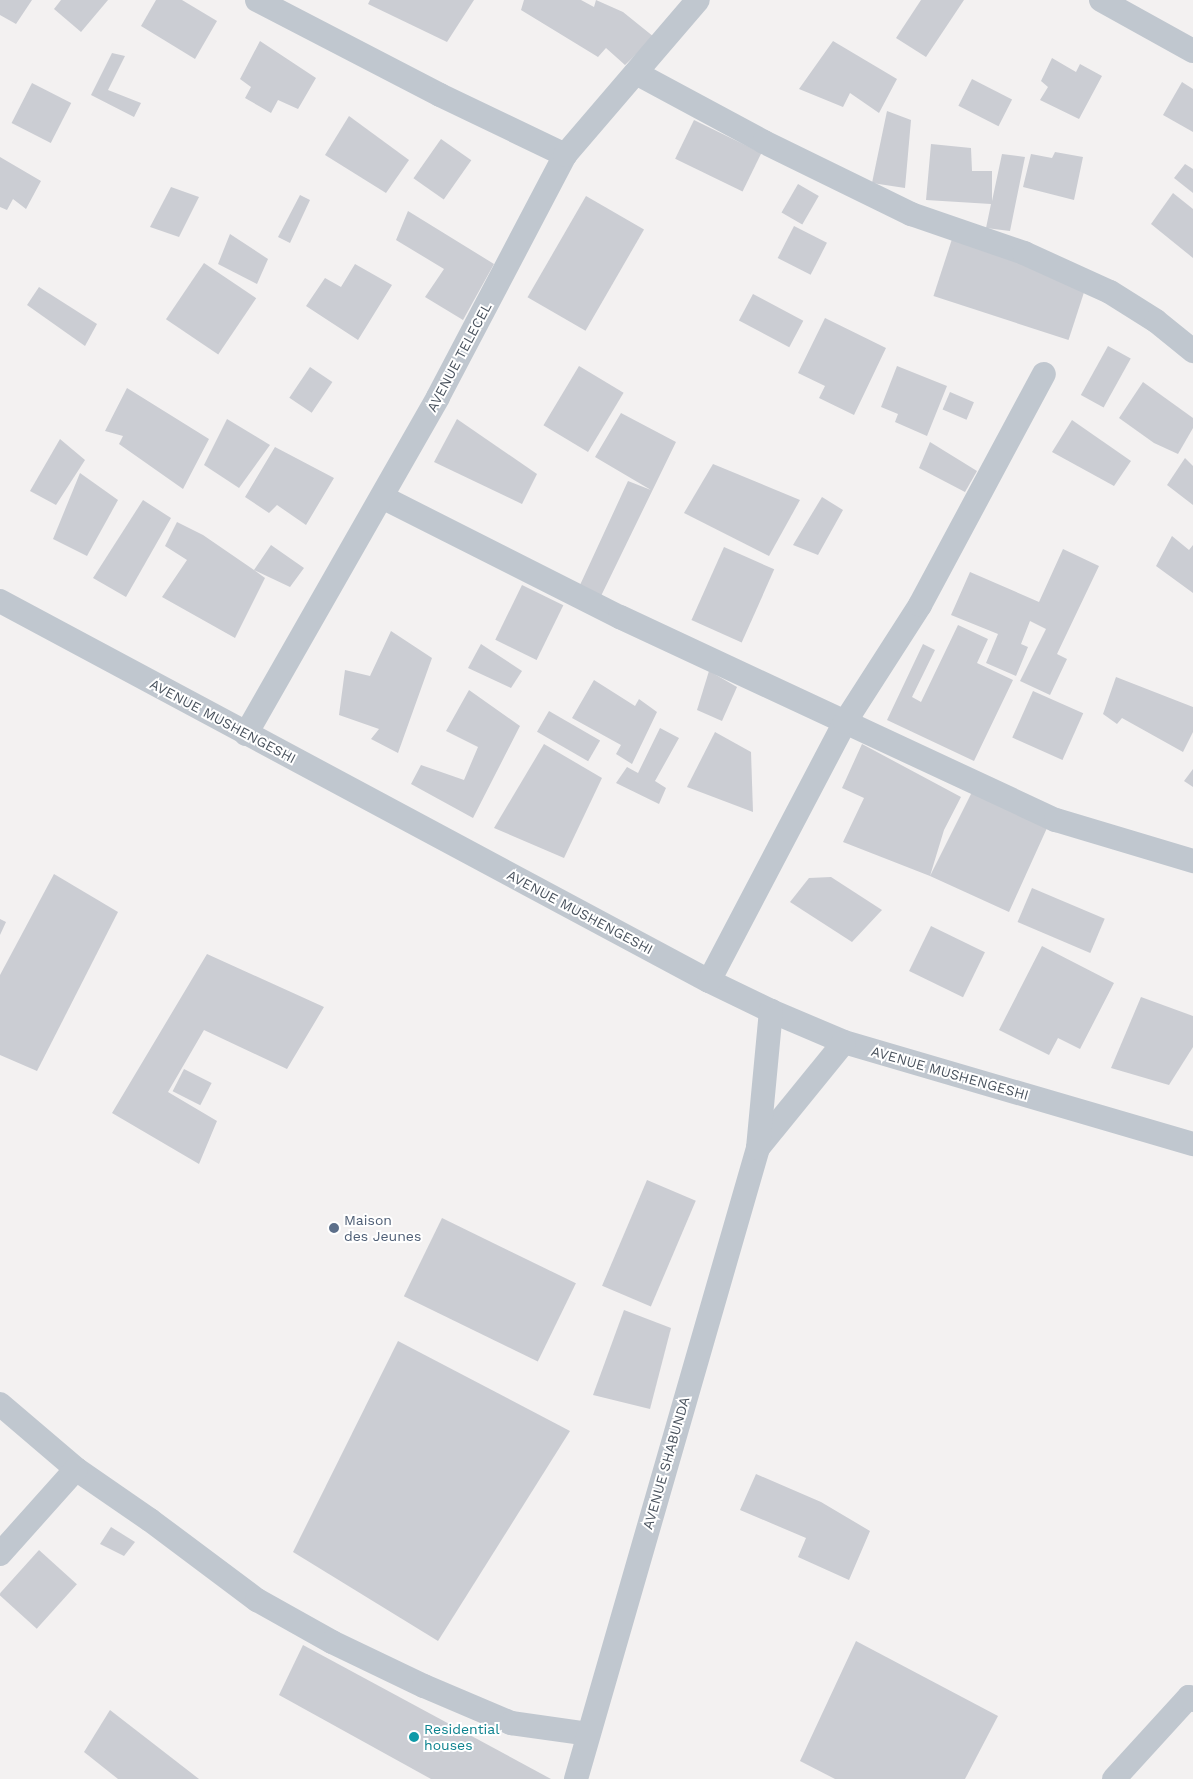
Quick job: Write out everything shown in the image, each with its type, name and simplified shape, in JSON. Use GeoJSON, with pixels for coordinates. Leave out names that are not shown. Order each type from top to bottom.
{"type":"FeatureCollection","features":[{"type":"Feature","properties":{"kind":"street"},"geometry":{"type":"LineString","coordinates":[[257,0],[440,95],[565,154]]}},
{"type":"Feature","properties":{"kind":"street","name":"AVENUE TELECEL"},"geometry":{"type":"LineString","coordinates":[[246,734],[438,397],[565,154],[698,0]]}},
{"type":"Feature","properties":{"kind":"street"},"geometry":{"type":"LineString","coordinates":[[1101,0],[1193,51]]}},
{"type":"Feature","properties":{"kind":"street"},"geometry":{"type":"LineString","coordinates":[[636,74],[764,142],[911,214],[1024,253],[1110,292],[1156,321],[1193,351]]}},
{"type":"Feature","properties":{"kind":"street"},"geometry":{"type":"LineString","coordinates":[[709,981],[845,722],[920,605],[1044,374]]}},
{"type":"Feature","properties":{"kind":"street"},"geometry":{"type":"LineString","coordinates":[[382,497],[620,617],[1056,820],[1193,861]]}},
{"type":"Feature","properties":{"kind":"street","name":"AVENUE MUSHENGESHI"},"geometry":{"type":"LineString","coordinates":[[0,601],[709,981],[771,1011],[844,1042],[1193,1144]]}},
{"type":"Feature","properties":{"kind":"street"},"geometry":{"type":"LineString","coordinates":[[758,1148],[771,1011]]}},
{"type":"Feature","properties":{"kind":"street"},"geometry":{"type":"LineString","coordinates":[[758,1148],[844,1042]]}},
{"type":"Feature","properties":{"kind":"street","name":"AVENUE SHABUNDA"},"geometry":{"type":"LineString","coordinates":[[576,1779],[758,1148]]}},
{"type":"Feature","properties":{"kind":"street"},"geometry":{"type":"LineString","coordinates":[[0,1404],[76,1469],[150,1520],[257,1600],[332,1642],[424,1686],[511,1723],[588,1734]]}},
{"type":"Feature","properties":{"kind":"street"},"geometry":{"type":"LineString","coordinates":[[0,1554],[76,1469]]}},
{"type":"Feature","properties":{"kind":"street"},"geometry":{"type":"LineString","coordinates":[[1114,1779],[1190,1697],[1193,1700]]}},
{"type":"Feature","properties":{"kind":"building"},"geometry":{"type":"Polygon","coordinates":[[[0,0],[32,0],[16,24],[0,15],[0,0]]]}},
{"type":"Feature","properties":{"kind":"building"},"geometry":{"type":"Polygon","coordinates":[[[61,0],[108,0],[81,32],[54,9],[61,0]]]}},
{"type":"Feature","properties":{"kind":"building"},"geometry":{"type":"Polygon","coordinates":[[[156,0],[182,0],[217,21],[195,59],[141,26],[156,0]]]}},
{"type":"Feature","properties":{"kind":"building"},"geometry":{"type":"Polygon","coordinates":[[[370,0],[474,0],[447,42],[368,4],[370,0]]]}},
{"type":"Feature","properties":{"kind":"building"},"geometry":{"type":"Polygon","coordinates":[[[524,0],[581,0],[594,7],[596,0],[623,12],[654,37],[625,65],[606,48],[598,57],[521,10],[524,0]]]}},
{"type":"Feature","properties":{"kind":"building"},"geometry":{"type":"Polygon","coordinates":[[[921,0],[964,0],[926,57],[896,38],[921,0]]]}},
{"type":"Feature","properties":{"kind":"building"},"geometry":{"type":"Polygon","coordinates":[[[260,41],[316,78],[298,109],[278,100],[271,113],[245,98],[251,87],[240,79],[260,41]]]}},
{"type":"Feature","properties":{"kind":"building"},"geometry":{"type":"Polygon","coordinates":[[[833,41],[897,79],[879,113],[850,93],[843,107],[799,89],[833,41]]]}},
{"type":"Feature","properties":{"kind":"building"},"geometry":{"type":"Polygon","coordinates":[[[112,53],[125,56],[108,90],[141,103],[134,117],[91,95],[112,53]]]}},
{"type":"Feature","properties":{"kind":"building"},"geometry":{"type":"Polygon","coordinates":[[[1052,58],[1076,72],[1080,64],[1102,76],[1079,119],[1040,100],[1048,87],[1041,81],[1052,58]]]}},
{"type":"Feature","properties":{"kind":"building"},"geometry":{"type":"Polygon","coordinates":[[[972,79],[1012,99],[998,126],[958,106],[972,79]]]}},
{"type":"Feature","properties":{"kind":"building"},"geometry":{"type":"Polygon","coordinates":[[[1182,82],[1193,89],[1193,132],[1163,115],[1182,82]]]}},
{"type":"Feature","properties":{"kind":"building"},"geometry":{"type":"Polygon","coordinates":[[[32,83],[71,103],[51,143],[12,123],[32,83]]]}},
{"type":"Feature","properties":{"kind":"building"},"geometry":{"type":"Polygon","coordinates":[[[887,111],[911,120],[905,188],[872,183],[887,111]]]}},
{"type":"Feature","properties":{"kind":"building"},"geometry":{"type":"Polygon","coordinates":[[[349,116],[409,160],[386,193],[325,155],[349,116]]]}},
{"type":"Feature","properties":{"kind":"building"},"geometry":{"type":"Polygon","coordinates":[[[694,120],[761,153],[743,192],[675,159],[694,120]]]}},
{"type":"Feature","properties":{"kind":"building"},"geometry":{"type":"Polygon","coordinates":[[[441,139],[471,160],[444,200],[413,178],[441,139]]]}},
{"type":"Feature","properties":{"kind":"building"},"geometry":{"type":"Polygon","coordinates":[[[931,144],[971,148],[972,171],[992,171],[992,201],[1002,154],[1025,157],[1010,231],[986,228],[991,204],[926,200],[931,144]]]}},
{"type":"Feature","properties":{"kind":"building"},"geometry":{"type":"Polygon","coordinates":[[[1055,152],[1083,157],[1074,200],[1023,187],[1031,154],[1052,158],[1055,152]]]}},
{"type":"Feature","properties":{"kind":"building"},"geometry":{"type":"Polygon","coordinates":[[[0,157],[41,181],[26,209],[13,199],[7,210],[0,207],[0,157]]]}},
{"type":"Feature","properties":{"kind":"building"},"geometry":{"type":"Polygon","coordinates":[[[1185,164],[1193,169],[1193,193],[1174,178],[1185,164]]]}},
{"type":"Feature","properties":{"kind":"building"},"geometry":{"type":"Polygon","coordinates":[[[798,184],[819,196],[802,225],[782,213],[798,184]]]}},
{"type":"Feature","properties":{"kind":"building"},"geometry":{"type":"Polygon","coordinates":[[[171,187],[199,197],[179,237],[150,227],[171,187]]]}},
{"type":"Feature","properties":{"kind":"building"},"geometry":{"type":"Polygon","coordinates":[[[1173,193],[1193,209],[1193,258],[1151,224],[1173,193]]]}},
{"type":"Feature","properties":{"kind":"building"},"geometry":{"type":"Polygon","coordinates":[[[300,195],[310,200],[290,243],[278,237],[300,195]]]}},
{"type":"Feature","properties":{"kind":"building"},"geometry":{"type":"Polygon","coordinates":[[[586,196],[644,230],[586,331],[528,297],[586,196]]]}},
{"type":"Feature","properties":{"kind":"building"},"geometry":{"type":"Polygon","coordinates":[[[408,211],[494,264],[463,320],[425,297],[444,269],[396,240],[408,211]]]}},
{"type":"Feature","properties":{"kind":"building"},"geometry":{"type":"Polygon","coordinates":[[[794,226],[827,243],[811,275],[778,258],[794,226]]]}},
{"type":"Feature","properties":{"kind":"building"},"geometry":{"type":"Polygon","coordinates":[[[230,234],[268,259],[257,284],[218,264],[230,234]]]}},
{"type":"Feature","properties":{"kind":"building"},"geometry":{"type":"Polygon","coordinates":[[[952,239],[1087,283],[1069,340],[933,296],[952,239]]]}},
{"type":"Feature","properties":{"kind":"building"},"geometry":{"type":"Polygon","coordinates":[[[204,263],[256,298],[218,355],[166,319],[204,263]]]}},
{"type":"Feature","properties":{"kind":"building"},"geometry":{"type":"Polygon","coordinates":[[[355,264],[392,285],[358,340],[306,306],[325,278],[341,287],[355,264]]]}},
{"type":"Feature","properties":{"kind":"building"},"geometry":{"type":"Polygon","coordinates":[[[39,287],[97,324],[85,346],[27,305],[39,287]]]}},
{"type":"Feature","properties":{"kind":"building"},"geometry":{"type":"Polygon","coordinates":[[[753,294],[803,321],[789,347],[739,320],[753,294]]]}},
{"type":"Feature","properties":{"kind":"building"},"geometry":{"type":"Polygon","coordinates":[[[825,318],[886,348],[854,415],[819,398],[825,386],[798,373],[825,318]]]}},
{"type":"Feature","properties":{"kind":"building"},"geometry":{"type":"Polygon","coordinates":[[[1108,346],[1131,359],[1104,408],[1081,395],[1108,346]]]}},
{"type":"Feature","properties":{"kind":"building"},"geometry":{"type":"Polygon","coordinates":[[[579,366],[624,393],[588,452],[543,425],[579,366]]]}},
{"type":"Feature","properties":{"kind":"building"},"geometry":{"type":"Polygon","coordinates":[[[897,366],[947,386],[927,436],[895,422],[898,414],[881,407],[897,366]]]}},
{"type":"Feature","properties":{"kind":"building"},"geometry":{"type":"Polygon","coordinates":[[[310,367],[332,382],[312,413],[289,398],[310,367]]]}},
{"type":"Feature","properties":{"kind":"building"},"geometry":{"type":"Polygon","coordinates":[[[1143,382],[1193,418],[1193,428],[1178,454],[1154,443],[1119,418],[1143,382]]]}},
{"type":"Feature","properties":{"kind":"building"},"geometry":{"type":"Polygon","coordinates":[[[127,388],[209,439],[183,489],[119,444],[123,436],[105,431],[127,388]]]}},
{"type":"Feature","properties":{"kind":"building"},"geometry":{"type":"Polygon","coordinates":[[[950,392],[974,402],[967,420],[943,409],[950,392]]]}},
{"type":"Feature","properties":{"kind":"building"},"geometry":{"type":"Polygon","coordinates":[[[621,413],[676,442],[601,596],[580,585],[628,481],[651,490],[595,457],[621,413]]]}},
{"type":"Feature","properties":{"kind":"building"},"geometry":{"type":"Polygon","coordinates":[[[227,419],[270,445],[239,488],[204,465],[227,419]]]}},
{"type":"Feature","properties":{"kind":"building"},"geometry":{"type":"Polygon","coordinates":[[[457,419],[537,474],[522,504],[434,462],[457,419]]]}},
{"type":"Feature","properties":{"kind":"building"},"geometry":{"type":"Polygon","coordinates":[[[1072,420],[1131,461],[1114,486],[1052,452],[1072,420]]]}},
{"type":"Feature","properties":{"kind":"building"},"geometry":{"type":"Polygon","coordinates":[[[60,439],[85,460],[56,505],[30,491],[60,439]]]}},
{"type":"Feature","properties":{"kind":"building"},"geometry":{"type":"Polygon","coordinates":[[[930,442],[977,471],[965,492],[919,468],[930,442]]]}},
{"type":"Feature","properties":{"kind":"building"},"geometry":{"type":"Polygon","coordinates":[[[275,447],[334,478],[306,525],[277,505],[269,513],[245,497],[275,447]]]}},
{"type":"Feature","properties":{"kind":"building"},"geometry":{"type":"Polygon","coordinates":[[[1185,458],[1193,466],[1193,505],[1167,485],[1185,458]]]}},
{"type":"Feature","properties":{"kind":"building"},"geometry":{"type":"Polygon","coordinates":[[[713,464],[800,500],[769,556],[684,513],[713,464]]]}},
{"type":"Feature","properties":{"kind":"building"},"geometry":{"type":"Polygon","coordinates":[[[80,473],[118,500],[87,556],[53,539],[80,473]]]}},
{"type":"Feature","properties":{"kind":"building"},"geometry":{"type":"Polygon","coordinates":[[[822,497],[843,510],[818,555],[793,545],[822,497]]]}},
{"type":"Feature","properties":{"kind":"building"},"geometry":{"type":"Polygon","coordinates":[[[143,500],[171,518],[126,597],[93,578],[143,500]]]}},
{"type":"Feature","properties":{"kind":"building"},"geometry":{"type":"Polygon","coordinates":[[[177,522],[203,535],[265,578],[235,638],[162,597],[187,560],[165,546],[177,522]]]}},
{"type":"Feature","properties":{"kind":"building"},"geometry":{"type":"Polygon","coordinates":[[[1172,536],[1189,550],[1193,545],[1193,593],[1156,566],[1172,536]]]}},
{"type":"Feature","properties":{"kind":"building"},"geometry":{"type":"Polygon","coordinates":[[[271,545],[304,568],[290,587],[254,570],[271,545]]]}},
{"type":"Feature","properties":{"kind":"building"},"geometry":{"type":"Polygon","coordinates":[[[724,547],[774,569],[742,642],[691,620],[724,547]]]}},
{"type":"Feature","properties":{"kind":"building"},"geometry":{"type":"Polygon","coordinates":[[[1063,549],[1099,566],[1057,654],[1067,659],[1050,695],[1020,681],[1046,629],[1030,621],[1021,644],[1028,647],[1016,676],[986,663],[998,634],[951,615],[970,572],[1039,602],[1063,549]]]}},
{"type":"Feature","properties":{"kind":"building"},"geometry":{"type":"Polygon","coordinates":[[[522,585],[563,605],[537,660],[495,640],[522,585]]]}},
{"type":"Feature","properties":{"kind":"building"},"geometry":{"type":"Polygon","coordinates":[[[958,625],[988,639],[977,663],[1013,680],[974,761],[887,720],[923,644],[935,650],[912,697],[921,702],[958,625]]]}},
{"type":"Feature","properties":{"kind":"building"},"geometry":{"type":"Polygon","coordinates":[[[391,631],[432,658],[398,753],[371,739],[379,729],[339,715],[345,670],[370,676],[391,631]]]}},
{"type":"Feature","properties":{"kind":"building"},"geometry":{"type":"Polygon","coordinates":[[[481,644],[522,671],[511,688],[468,668],[481,644]]]}},
{"type":"Feature","properties":{"kind":"building"},"geometry":{"type":"Polygon","coordinates":[[[709,671],[737,687],[722,721],[697,710],[709,671]]]}},
{"type":"Feature","properties":{"kind":"building"},"geometry":{"type":"Polygon","coordinates":[[[1116,677],[1193,707],[1193,732],[1183,752],[1122,718],[1117,724],[1103,714],[1116,677]]]}},
{"type":"Feature","properties":{"kind":"building"},"geometry":{"type":"Polygon","coordinates":[[[594,680],[635,706],[639,699],[657,712],[632,764],[616,754],[621,745],[572,718],[594,680]]]}},
{"type":"Feature","properties":{"kind":"building"},"geometry":{"type":"Polygon","coordinates":[[[469,690],[520,726],[473,818],[411,784],[421,765],[464,780],[478,747],[446,731],[469,690]]]}},
{"type":"Feature","properties":{"kind":"building"},"geometry":{"type":"Polygon","coordinates":[[[1033,691],[1083,713],[1063,760],[1012,738],[1033,691]]]}},
{"type":"Feature","properties":{"kind":"building"},"geometry":{"type":"Polygon","coordinates":[[[549,711],[600,740],[588,761],[537,732],[549,711]]]}},
{"type":"Feature","properties":{"kind":"building"},"geometry":{"type":"Polygon","coordinates":[[[660,728],[679,738],[655,781],[666,788],[659,804],[616,783],[627,767],[638,773],[660,728]]]}},
{"type":"Feature","properties":{"kind":"building"},"geometry":{"type":"Polygon","coordinates":[[[715,732],[751,752],[753,812],[687,787],[715,732]]]}},
{"type":"Feature","properties":{"kind":"building"},"geometry":{"type":"Polygon","coordinates":[[[544,744],[602,778],[564,858],[494,828],[544,744]]]}},
{"type":"Feature","properties":{"kind":"building"},"geometry":{"type":"Polygon","coordinates":[[[862,744],[961,797],[944,830],[930,876],[843,842],[864,798],[842,788],[862,744]]]}},
{"type":"Feature","properties":{"kind":"building"},"geometry":{"type":"Polygon","coordinates":[[[1193,769],[1193,787],[1184,781],[1193,769]]]}},
{"type":"Feature","properties":{"kind":"building"},"geometry":{"type":"Polygon","coordinates":[[[973,790],[1047,828],[1009,912],[930,876],[973,790]]]}},
{"type":"Feature","properties":{"kind":"building"},"geometry":{"type":"Polygon","coordinates":[[[54,874],[118,912],[37,1071],[0,1055],[0,975],[54,874]]]}},
{"type":"Feature","properties":{"kind":"building"},"geometry":{"type":"Polygon","coordinates":[[[831,877],[882,910],[852,942],[790,902],[809,878],[831,877]]]}},
{"type":"Feature","properties":{"kind":"building"},"geometry":{"type":"Polygon","coordinates":[[[1032,888],[1105,919],[1090,953],[1018,922],[1032,888]]]}},
{"type":"Feature","properties":{"kind":"building"},"geometry":{"type":"Polygon","coordinates":[[[0,919],[6,922],[0,935],[0,919]]]}},
{"type":"Feature","properties":{"kind":"building"},"geometry":{"type":"Polygon","coordinates":[[[931,926],[985,952],[963,997],[909,971],[931,926]]]}},
{"type":"Feature","properties":{"kind":"building"},"geometry":{"type":"Polygon","coordinates":[[[1042,946],[1114,983],[1080,1049],[1058,1038],[1049,1055],[999,1030],[1042,946]]]}},
{"type":"Feature","properties":{"kind":"building"},"geometry":{"type":"Polygon","coordinates":[[[207,954],[324,1007],[287,1069],[204,1030],[168,1092],[217,1121],[199,1164],[112,1113],[207,954]]]}},
{"type":"Feature","properties":{"kind":"building"},"geometry":{"type":"Polygon","coordinates":[[[1141,997],[1193,1016],[1193,1047],[1169,1085],[1111,1068],[1141,997]]]}},
{"type":"Feature","properties":{"kind":"building"},"geometry":{"type":"Polygon","coordinates":[[[184,1069],[212,1083],[200,1105],[173,1091],[184,1069]]]}},
{"type":"Feature","properties":{"kind":"building"},"geometry":{"type":"Polygon","coordinates":[[[647,1180],[696,1201],[651,1307],[602,1286],[647,1180]]]}},
{"type":"Feature","properties":{"kind":"building"},"geometry":{"type":"Polygon","coordinates":[[[442,1218],[576,1283],[538,1362],[404,1296],[442,1218]]]}},
{"type":"Feature","properties":{"kind":"building"},"geometry":{"type":"Polygon","coordinates":[[[624,1310],[671,1328],[650,1409],[593,1395],[624,1310]]]}},
{"type":"Feature","properties":{"kind":"building"},"geometry":{"type":"Polygon","coordinates":[[[398,1341],[570,1431],[438,1641],[293,1552],[398,1341]]]}},
{"type":"Feature","properties":{"kind":"building"},"geometry":{"type":"Polygon","coordinates":[[[756,1474],[821,1502],[870,1531],[849,1580],[798,1557],[806,1538],[740,1510],[756,1474]]]}},
{"type":"Feature","properties":{"kind":"building"},"geometry":{"type":"Polygon","coordinates":[[[111,1527],[135,1542],[124,1556],[100,1544],[111,1527]]]}},
{"type":"Feature","properties":{"kind":"building"},"geometry":{"type":"Polygon","coordinates":[[[39,1550],[77,1584],[37,1629],[0,1596],[0,1593],[39,1550]]]}},
{"type":"Feature","properties":{"kind":"building"},"geometry":{"type":"Polygon","coordinates":[[[856,1641],[998,1716],[965,1779],[835,1779],[800,1761],[856,1641]]]}},
{"type":"Feature","properties":{"kind":"building","name":"Residential houses"},"geometry":{"type":"Polygon","coordinates":[[[303,1645],[551,1779],[431,1779],[279,1695],[303,1645]]]}},
{"type":"Feature","properties":{"kind":"building"},"geometry":{"type":"Polygon","coordinates":[[[110,1710],[199,1779],[118,1779],[84,1752],[110,1710]]]}},
{"type":"Feature","properties":{"kind":"place","name":"Maison des Jeunes"},"geometry":{"type":"Point","coordinates":[334,1228]}},
{"type":"Feature","properties":{"kind":"place","name":"Residential houses"},"geometry":{"type":"Point","coordinates":[414,1737]}}]}
